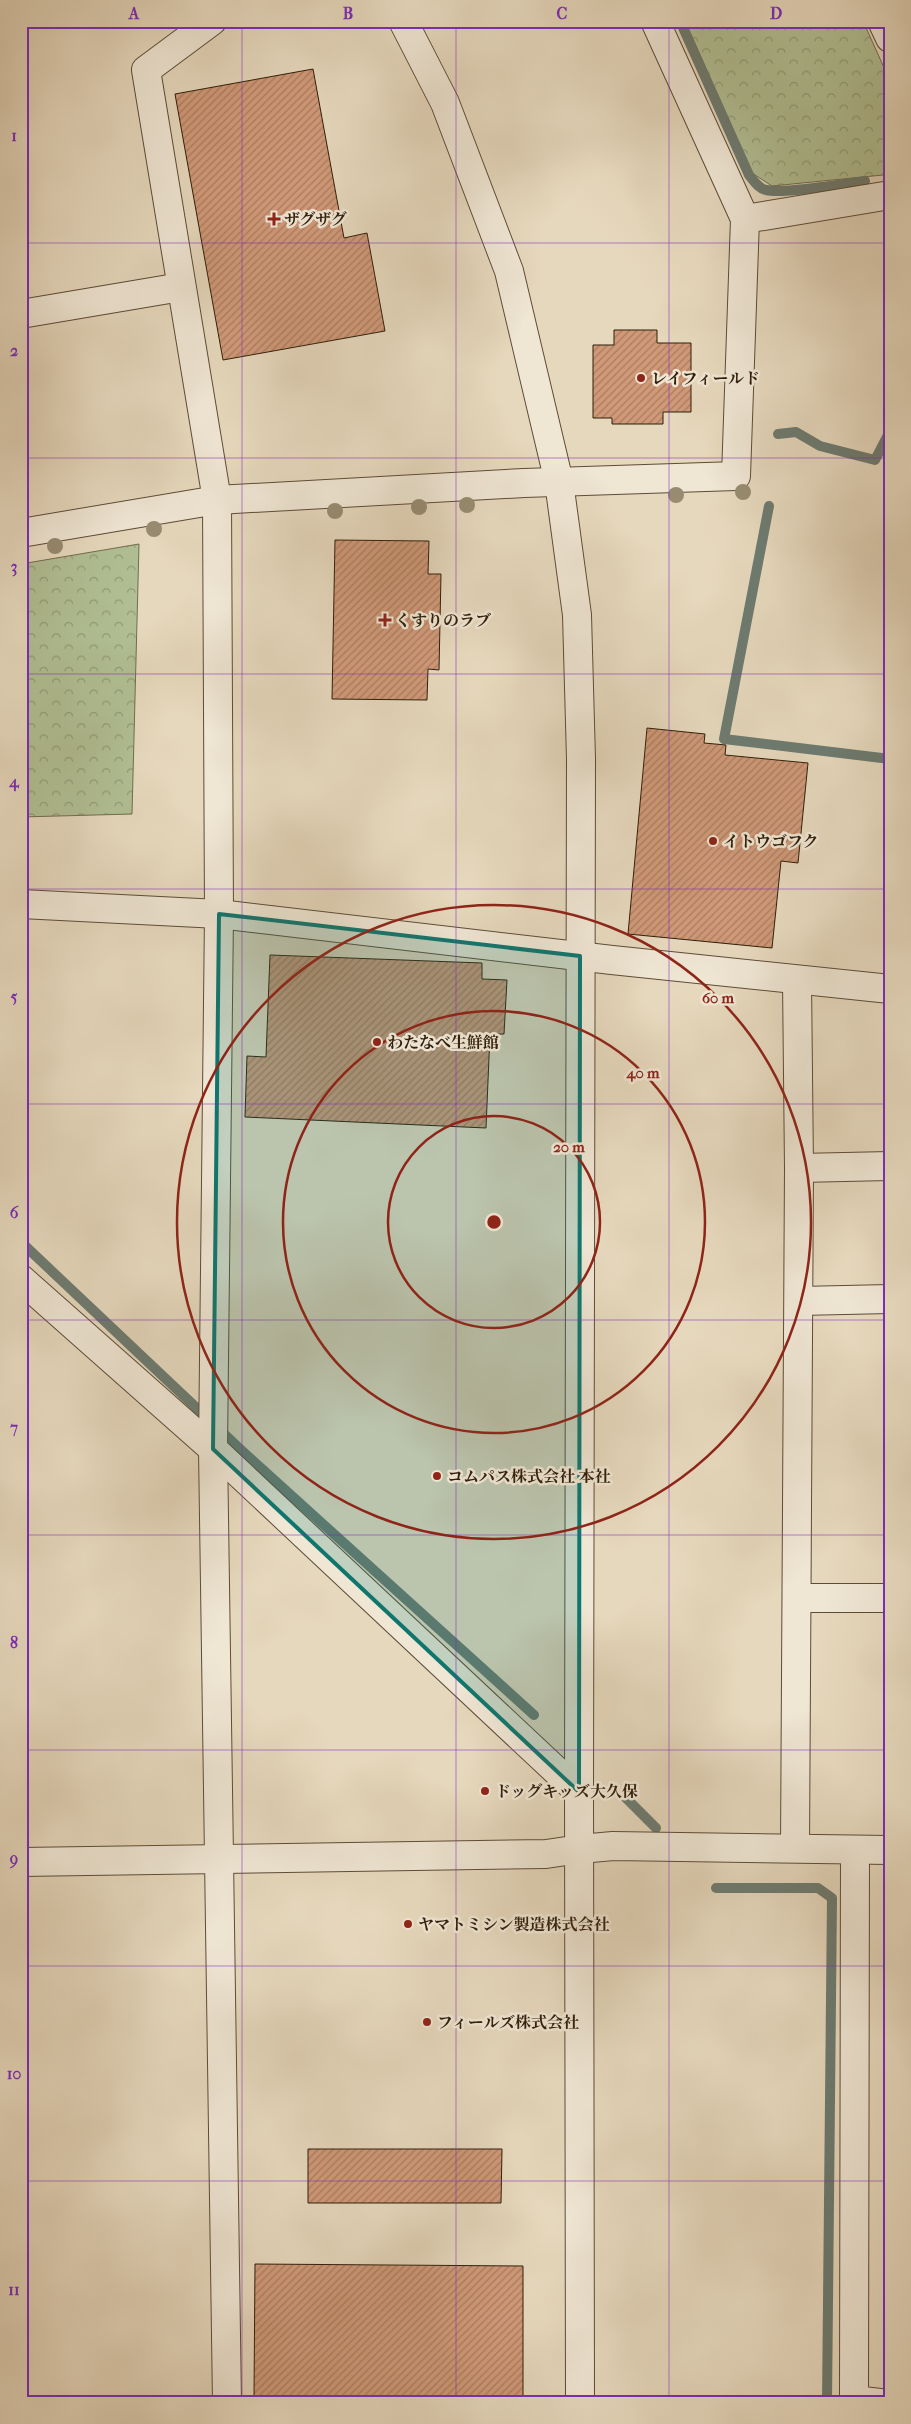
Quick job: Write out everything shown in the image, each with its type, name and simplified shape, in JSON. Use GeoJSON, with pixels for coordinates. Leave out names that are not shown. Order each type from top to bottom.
{"type":"FeatureCollection","features":[{"type":"Feature","properties":{"kind":"street"},"geometry":{"type":"LineString","coordinates":[[212,21],[146,70],[217,500],[219,914],[213,1442],[228,2403]]}},
{"type":"Feature","properties":{"kind":"street"},"geometry":{"type":"LineString","coordinates":[[403,21],[445,103],[509,271],[559,482],[577,615],[581,760],[578,1792],[580,1849],[580,2403]]}},
{"type":"Feature","properties":{"kind":"street"},"geometry":{"type":"LineString","coordinates":[[21,534],[217,500],[559,482],[736,476],[745,219],[655,21]]}},
{"type":"Feature","properties":{"kind":"street"},"geometry":{"type":"LineString","coordinates":[[882,21],[890,38]]}},
{"type":"Feature","properties":{"kind":"street"},"geometry":{"type":"LineString","coordinates":[[745,219],[890,195]]}},
{"type":"Feature","properties":{"kind":"street"},"geometry":{"type":"LineString","coordinates":[[21,314],[181,287]]}},
{"type":"Feature","properties":{"kind":"street"},"geometry":{"type":"LineString","coordinates":[[21,904],[219,914],[580,956],[890,989]]}},
{"type":"Feature","properties":{"kind":"street"},"geometry":{"type":"LineString","coordinates":[[796,980],[799,1168],[796,1848]]}},
{"type":"Feature","properties":{"kind":"street"},"geometry":{"type":"LineString","coordinates":[[799,1168],[890,1166]]}},
{"type":"Feature","properties":{"kind":"street"},"geometry":{"type":"LineString","coordinates":[[21,1279],[213,1442],[578,1792]]}},
{"type":"Feature","properties":{"kind":"street"},"geometry":{"type":"LineString","coordinates":[[799,1301],[890,1299]]}},
{"type":"Feature","properties":{"kind":"street"},"geometry":{"type":"LineString","coordinates":[[797,1598],[890,1598]]}},
{"type":"Feature","properties":{"kind":"street"},"geometry":{"type":"LineString","coordinates":[[21,1862],[546,1854],[614,1846],[890,1850]]}},
{"type":"Feature","properties":{"kind":"street"},"geometry":{"type":"LineString","coordinates":[[855,1850],[854,2400],[880,2403]]}},
{"type":"Feature","properties":{"kind":"highlighted area"},"geometry":{"type":"Polygon","coordinates":[[[219,914],[580,956],[579,1792],[213,1449],[219,914]]]}},
{"type":"Feature","properties":{"kind":"green space"},"geometry":{"type":"Polygon","coordinates":[[[685,21],[863,21],[890,81],[890,133],[883,175],[772,186],[752,173],[685,21]]]}},
{"type":"Feature","properties":{"kind":"green space"},"geometry":{"type":"Polygon","coordinates":[[[139,544],[132,814],[21,817],[21,564],[139,544]]]}},
{"type":"Feature","properties":{"kind":"building"},"geometry":{"type":"Polygon","coordinates":[[[313,69],[344,238],[367,233],[385,331],[223,360],[175,94],[313,69]]]}},
{"type":"Feature","properties":{"kind":"building"},"geometry":{"type":"Polygon","coordinates":[[[614,330],[657,330],[657,343],[691,343],[691,412],[663,412],[663,424],[612,424],[612,418],[593,418],[593,345],[614,345],[614,330]]]}},
{"type":"Feature","properties":{"kind":"building"},"geometry":{"type":"Polygon","coordinates":[[[335,540],[429,541],[428,574],[441,574],[439,670],[428,669],[427,700],[332,699],[335,540]]]}},
{"type":"Feature","properties":{"kind":"building"},"geometry":{"type":"Polygon","coordinates":[[[647,728],[705,734],[704,743],[726,745],[725,755],[808,763],[798,863],[781,861],[772,948],[628,934],[647,728]]]}},
{"type":"Feature","properties":{"kind":"building"},"geometry":{"type":"Polygon","coordinates":[[[270,955],[482,963],[482,979],[507,980],[504,1034],[490,1034],[486,1128],[245,1117],[247,1056],[266,1057],[270,955]]]}},
{"type":"Feature","properties":{"kind":"building"},"geometry":{"type":"Polygon","coordinates":[[[308,2149],[502,2149],[501,2203],[308,2203],[308,2149]]]}},
{"type":"Feature","properties":{"kind":"building"},"geometry":{"type":"Polygon","coordinates":[[[255,2264],[523,2266],[523,2398],[254,2397],[255,2264]]]}},
{"type":"Feature","properties":{"kind":"waterway"},"geometry":{"type":"LineString","coordinates":[[680,21],[749,175],[758,186],[766,190],[786,191],[865,181]]}},
{"type":"Feature","properties":{"kind":"waterway"},"geometry":{"type":"LineString","coordinates":[[778,434],[796,432],[820,446],[875,460],[890,431]]}},
{"type":"Feature","properties":{"kind":"waterway"},"geometry":{"type":"LineString","coordinates":[[769,506],[724,739],[890,759]]}},
{"type":"Feature","properties":{"kind":"waterway"},"geometry":{"type":"LineString","coordinates":[[21,1242],[241,1450],[534,1715]]}},
{"type":"Feature","properties":{"kind":"waterway"},"geometry":{"type":"LineString","coordinates":[[625,1797],[656,1828]]}},
{"type":"Feature","properties":{"kind":"waterway"},"geometry":{"type":"LineString","coordinates":[[716,1888],[818,1888],[832,1898],[827,2403]]}},
{"type":"Feature","properties":{"kind":"place","name":"ザグザグ"},"geometry":{"type":"Point","coordinates":[274,219]}},
{"type":"Feature","properties":{"kind":"place","name":"レイフィールド"},"geometry":{"type":"Point","coordinates":[641,378]}},
{"type":"Feature","properties":{"kind":"place","name":"くすりのラブ"},"geometry":{"type":"Point","coordinates":[385,620]}},
{"type":"Feature","properties":{"kind":"place","name":"イトウゴフク"},"geometry":{"type":"Point","coordinates":[713,841]}},
{"type":"Feature","properties":{"kind":"place","name":"わたなべ生鮮館"},"geometry":{"type":"Point","coordinates":[377,1042]}},
{"type":"Feature","properties":{"kind":"place","name":"コムパス株式会社 本社"},"geometry":{"type":"Point","coordinates":[437,1476]}},
{"type":"Feature","properties":{"kind":"place","name":"ドッグキッズ大久保"},"geometry":{"type":"Point","coordinates":[485,1791]}},
{"type":"Feature","properties":{"kind":"place","name":"ヤマトミシン製造株式会社"},"geometry":{"type":"Point","coordinates":[408,1924]}},
{"type":"Feature","properties":{"kind":"place","name":"フィールズ株式会社"},"geometry":{"type":"Point","coordinates":[427,2022]}}]}
